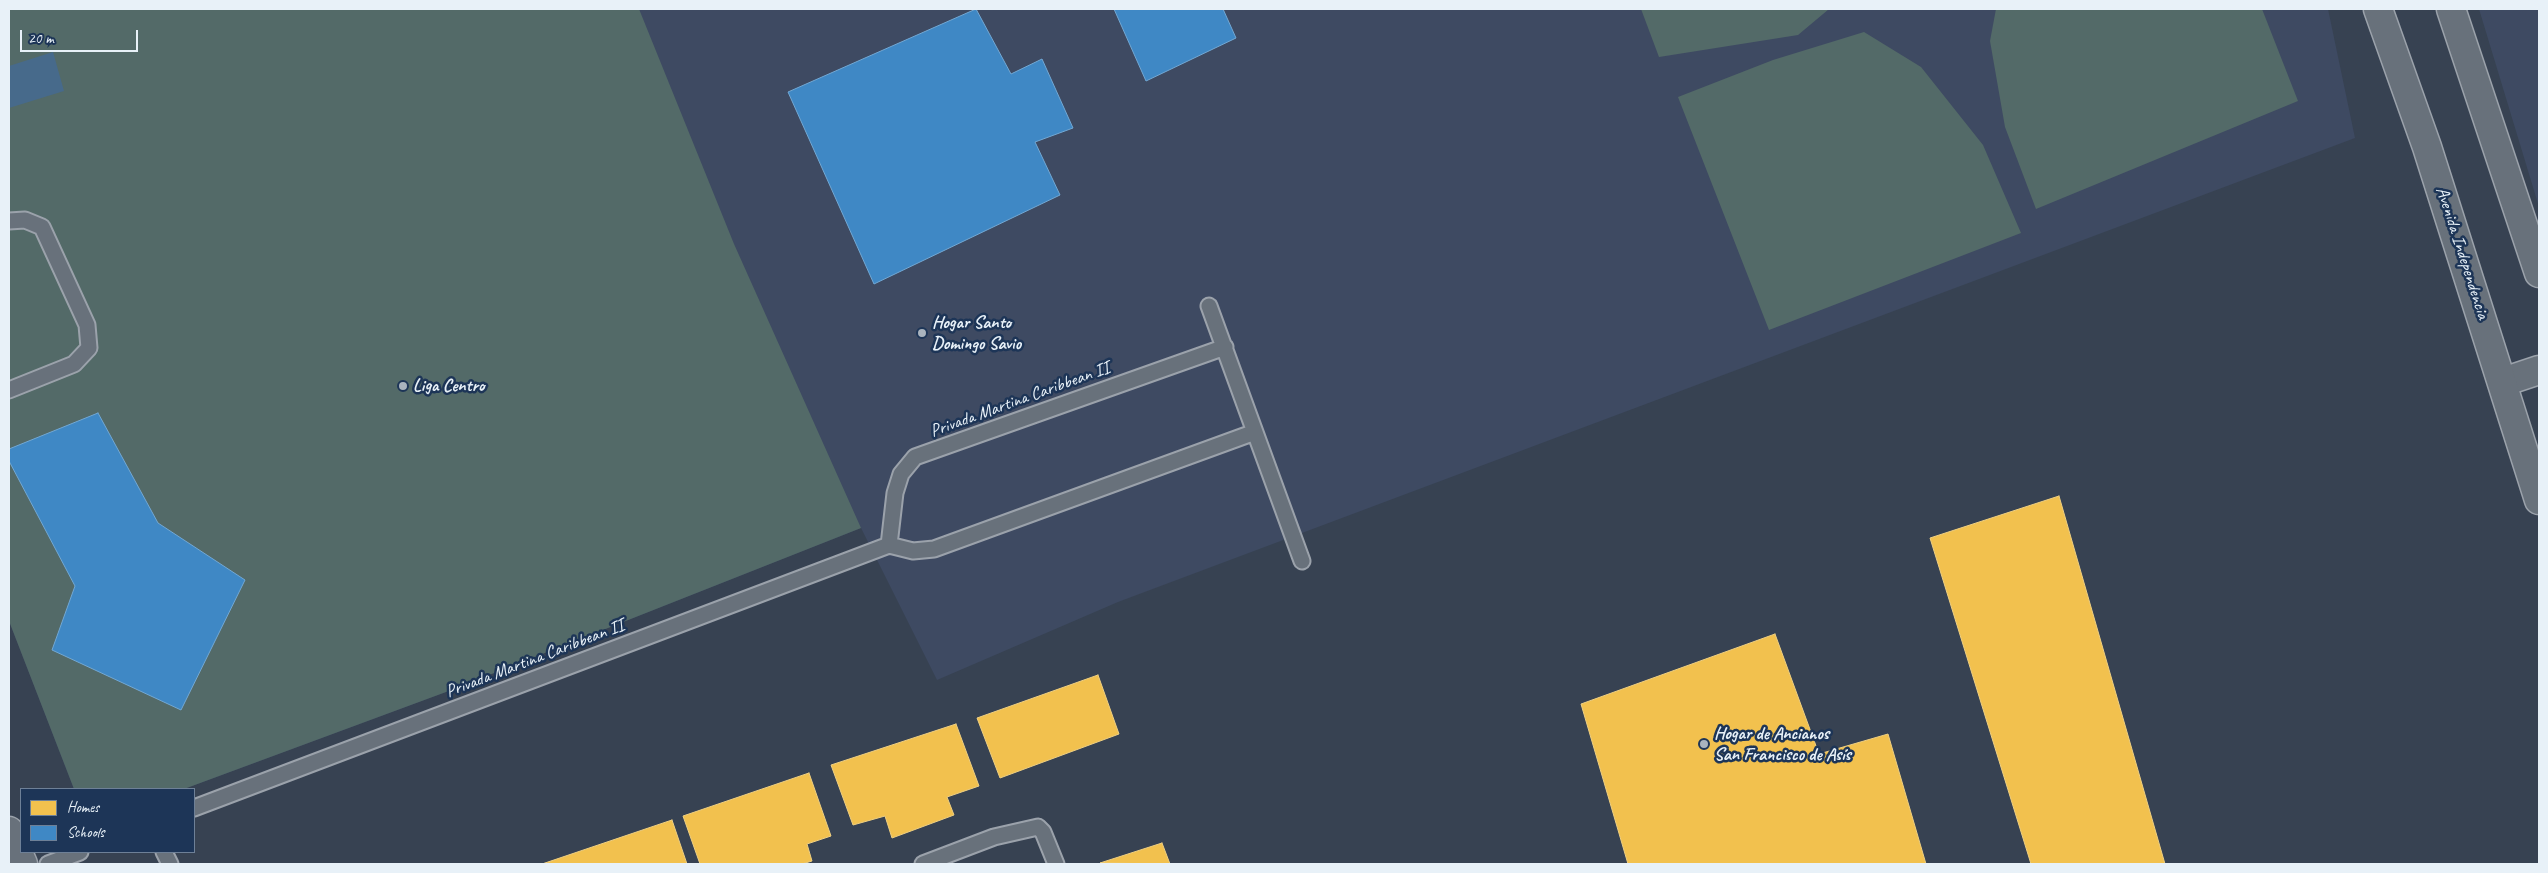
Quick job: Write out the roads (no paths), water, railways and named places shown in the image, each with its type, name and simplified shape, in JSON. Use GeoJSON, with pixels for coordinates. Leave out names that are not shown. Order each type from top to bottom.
{"type":"FeatureCollection","features":[{"type":"Feature","properties":{"kind":"main road","name":"Avenida Independencia"},"geometry":{"type":"LineString","coordinates":[[2378,9],[2427,147],[2539,500]]}},
{"type":"Feature","properties":{"kind":"main road"},"geometry":{"type":"LineString","coordinates":[[2451,9],[2539,273]]}},
{"type":"Feature","properties":{"kind":"main road"},"geometry":{"type":"LineString","coordinates":[[2503,382],[2539,370]]}},
{"type":"Feature","properties":{"kind":"main road"},"geometry":{"type":"LineString","coordinates":[[9,830],[23,864]]}},
{"type":"Feature","properties":{"kind":"lane"},"geometry":{"type":"LineString","coordinates":[[9,222],[25,220],[42,228],[87,325],[89,348],[74,364],[9,390]]}},
{"type":"Feature","properties":{"kind":"lane"},"geometry":{"type":"LineString","coordinates":[[1209,306],[1302,562]]}},
{"type":"Feature","properties":{"kind":"lane","name":"Privada Martina Caribbean II"},"geometry":{"type":"LineString","coordinates":[[195,808],[888,545],[895,493],[901,474],[915,457],[1225,347]]}},
{"type":"Feature","properties":{"kind":"lane"},"geometry":{"type":"LineString","coordinates":[[888,545],[913,551],[934,549],[1254,432]]}},
{"type":"Feature","properties":{"kind":"lane"},"geometry":{"type":"LineString","coordinates":[[923,864],[994,837],[1038,827],[1043,832],[1056,864]]}},
{"type":"Feature","properties":{"kind":"lane"},"geometry":{"type":"LineString","coordinates":[[48,864],[77,853]]}},
{"type":"Feature","properties":{"kind":"place","name":"Hogar Santo Domingo Savio"},"geometry":{"type":"Point","coordinates":[922,333]}},
{"type":"Feature","properties":{"kind":"place","name":"Liga Centro"},"geometry":{"type":"Point","coordinates":[403,386]}},
{"type":"Feature","properties":{"kind":"place","name":"Hogar de Ancianos San Francisco de Asís"},"geometry":{"type":"Point","coordinates":[1704,744]}}]}
